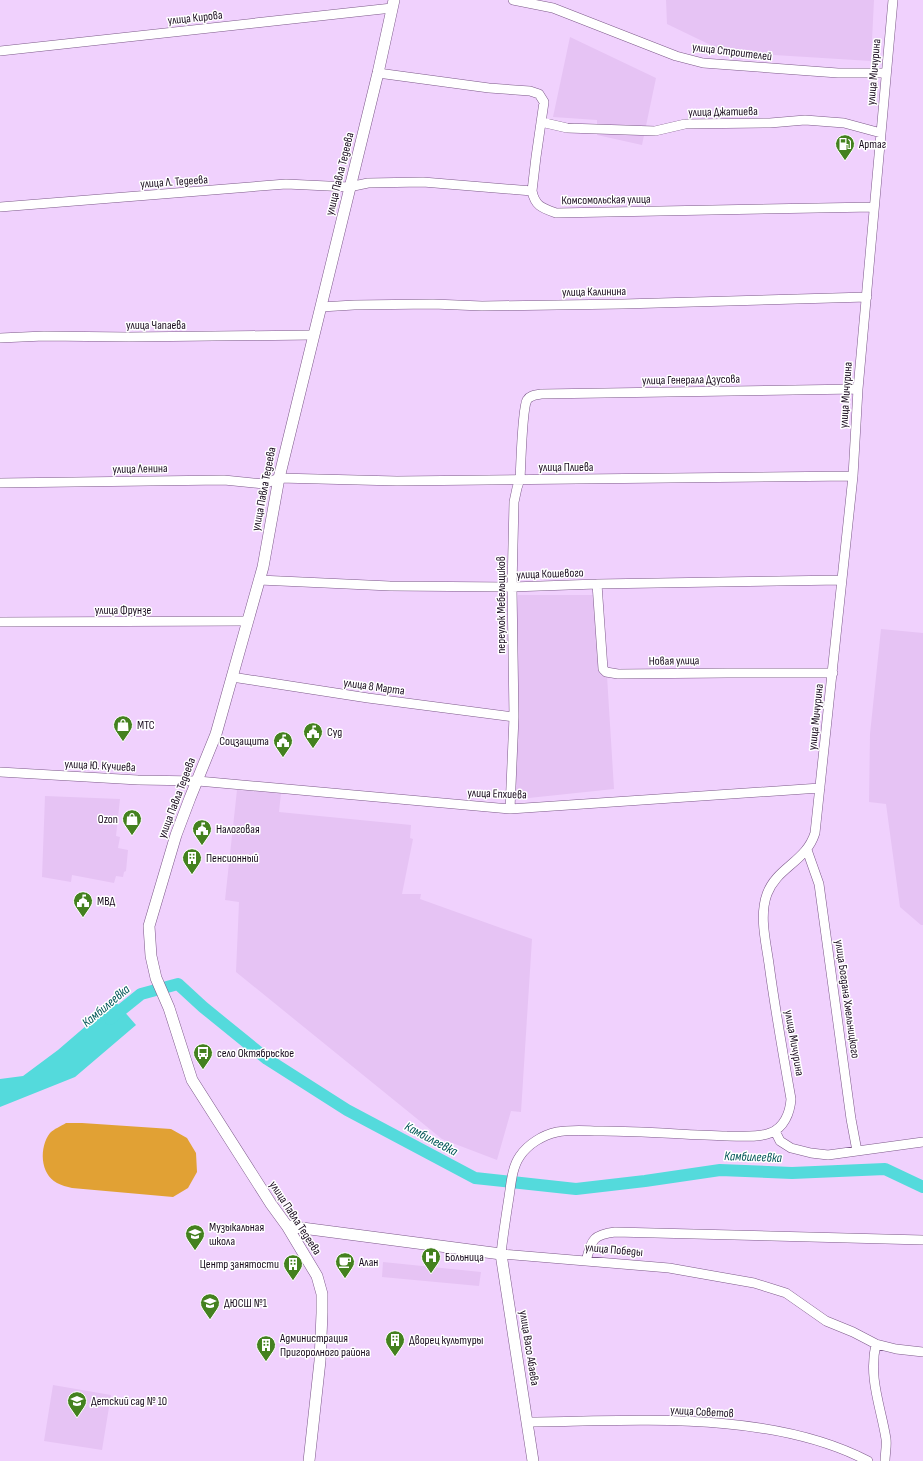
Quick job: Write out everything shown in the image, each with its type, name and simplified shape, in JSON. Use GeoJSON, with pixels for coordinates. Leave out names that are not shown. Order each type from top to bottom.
{"type":"FeatureCollection","features":[{"type":"Feature","properties":{"kind":"main road","name":"улица Павла Тедеева"},"geometry":{"type":"LineString","coordinates":[[309,1461],[320,1361],[322,1294],[317,1276],[287,1226],[271,1204],[192,1080],[169,1008],[156,978],[151,956],[149,926],[176,835],[216,734],[263,567],[278,478],[378,73],[393,4]]}},
{"type":"Feature","properties":{"kind":"main road","name":"улица Победы"},"geometry":{"type":"LineString","coordinates":[[287,1226],[501,1254]]}},
{"type":"Feature","properties":{"kind":"main road","name":"улица Васо Абаева"},"geometry":{"type":"LineString","coordinates":[[501,1254],[534,1461]]}},
{"type":"Feature","properties":{"kind":"street","name":"улица Строителей"},"geometry":{"type":"LineString","coordinates":[[513,0],[554,4],[682,58],[703,63],[831,73],[886,73]]}},
{"type":"Feature","properties":{"kind":"street","name":"улица Мичурина"},"geometry":{"type":"LineString","coordinates":[[775,1131],[786,1120],[791,1108],[791,1099],[772,990],[763,909],[767,894],[774,882],[782,872],[807,850],[815,833],[853,476],[858,389],[892,0]]}},
{"type":"Feature","properties":{"kind":"street","name":"улица Кирова"},"geometry":{"type":"LineString","coordinates":[[0,51],[393,4]]}},
{"type":"Feature","properties":{"kind":"street"},"geometry":{"type":"LineString","coordinates":[[349,188],[368,183],[423,182],[532,191],[544,102],[539,94],[530,91],[490,88],[378,73]]}},
{"type":"Feature","properties":{"kind":"street","name":"улица Джатиева"},"geometry":{"type":"LineString","coordinates":[[541,122],[567,128],[655,131],[685,124],[805,120],[844,123],[881,133]]}},
{"type":"Feature","properties":{"kind":"street","name":"улица Л. Тедеева"},"geometry":{"type":"LineString","coordinates":[[0,207],[286,184],[349,188]]}},
{"type":"Feature","properties":{"kind":"street","name":"Комсомольская улица"},"geometry":{"type":"LineString","coordinates":[[532,191],[534,200],[543,208],[556,213],[874,207]]}},
{"type":"Feature","properties":{"kind":"street","name":"улица Калинина"},"geometry":{"type":"LineString","coordinates":[[321,307],[433,304],[482,306],[623,304],[867,297]]}},
{"type":"Feature","properties":{"kind":"street","name":"улица Чапаева"},"geometry":{"type":"LineString","coordinates":[[0,338],[44,336],[129,337],[313,335]]}},
{"type":"Feature","properties":{"kind":"street","name":"улица Генерала Дзусова"},"geometry":{"type":"LineString","coordinates":[[526,401],[531,396],[541,394],[858,389]]}},
{"type":"Feature","properties":{"kind":"street","name":"переулок Мебельщиков"},"geometry":{"type":"LineString","coordinates":[[510,809],[514,717],[512,587],[514,502],[520,479],[526,401]]}},
{"type":"Feature","properties":{"kind":"street","name":"улица Плиева"},"geometry":{"type":"LineString","coordinates":[[278,478],[397,481],[520,479],[720,479],[853,476]]}},
{"type":"Feature","properties":{"kind":"street","name":"улица Ленина"},"geometry":{"type":"LineString","coordinates":[[0,483],[224,480],[264,484],[278,478]]}},
{"type":"Feature","properties":{"kind":"street","name":"улица Кошевого"},"geometry":{"type":"LineString","coordinates":[[259,580],[390,586],[512,587],[842,580]]}},
{"type":"Feature","properties":{"kind":"street","name":"Новая улица"},"geometry":{"type":"LineString","coordinates":[[597,584],[603,669],[606,672],[618,674],[833,673]]}},
{"type":"Feature","properties":{"kind":"street","name":"улица Фрунзе"},"geometry":{"type":"LineString","coordinates":[[0,622],[247,621]]}},
{"type":"Feature","properties":{"kind":"street","name":"улица 8 Марта"},"geometry":{"type":"LineString","coordinates":[[232,677],[368,698],[514,717]]}},
{"type":"Feature","properties":{"kind":"street","name":"улица Ю. Кучиева"},"geometry":{"type":"LineString","coordinates":[[0,772],[138,780],[198,781]]}},
{"type":"Feature","properties":{"kind":"street","name":"улица Епхиева"},"geometry":{"type":"LineString","coordinates":[[198,781],[510,809],[820,788]]}},
{"type":"Feature","properties":{"kind":"street","name":"улица Богдана Хмельницкого"},"geometry":{"type":"LineString","coordinates":[[807,850],[819,884],[851,1119],[857,1152]]}},
{"type":"Feature","properties":{"kind":"street","name":"улица Васо Абаева"},"geometry":{"type":"LineString","coordinates":[[501,1254],[513,1172],[520,1156],[534,1142],[543,1137],[556,1132],[570,1131],[621,1131],[757,1136],[769,1134],[775,1131]]}},
{"type":"Feature","properties":{"kind":"street"},"geometry":{"type":"LineString","coordinates":[[775,1131],[780,1141],[791,1148],[828,1155],[923,1142]]}},
{"type":"Feature","properties":{"kind":"street"},"geometry":{"type":"LineString","coordinates":[[586,1261],[590,1246],[600,1234],[615,1232],[923,1240]]}},
{"type":"Feature","properties":{"kind":"street","name":"улица Победы"},"geometry":{"type":"LineString","coordinates":[[501,1254],[669,1268],[768,1287],[786,1293],[826,1321],[853,1332],[876,1344],[896,1349],[923,1352]]}},
{"type":"Feature","properties":{"kind":"street"},"geometry":{"type":"LineString","coordinates":[[876,1344],[872,1361],[886,1440],[885,1461]]}},
{"type":"Feature","properties":{"kind":"street","name":"улица Советов"},"geometry":{"type":"LineString","coordinates":[[528,1422],[684,1422],[743,1426],[780,1431],[824,1442],[868,1461]]}},
{"type":"Feature","properties":{"kind":"shaded area"},"geometry":{"type":"Polygon","coordinates":[[[666,0],[874,0],[871,61],[725,52],[667,24],[666,0]]]}},
{"type":"Feature","properties":{"kind":"shaded area"},"geometry":{"type":"Polygon","coordinates":[[[570,37],[656,78],[642,145],[597,135],[597,120],[553,117],[570,37]]]}},
{"type":"Feature","properties":{"kind":"shaded area"},"geometry":{"type":"Polygon","coordinates":[[[518,595],[602,595],[614,789],[510,800],[518,595]]]}},
{"type":"Feature","properties":{"kind":"shaded area"},"geometry":{"type":"Polygon","coordinates":[[[881,629],[923,633],[923,925],[921,925],[900,907],[886,804],[869,802],[870,734],[881,629]]]}},
{"type":"Feature","properties":{"kind":"shaded area"},"geometry":{"type":"Polygon","coordinates":[[[237,790],[281,793],[279,812],[411,825],[410,838],[413,839],[402,894],[421,894],[420,899],[532,939],[521,1112],[511,1111],[497,1160],[442,1139],[236,972],[239,902],[225,900],[237,790]]]}},
{"type":"Feature","properties":{"kind":"shaded area"},"geometry":{"type":"Polygon","coordinates":[[[45,796],[120,799],[116,836],[120,837],[118,848],[128,850],[126,871],[124,872],[123,877],[116,876],[114,883],[72,875],[71,882],[42,877],[45,796]]]}},
{"type":"Feature","properties":{"kind":"shaded area"},"geometry":{"type":"Polygon","coordinates":[[[115,1001],[136,1025],[75,1077],[0,1107],[0,1079],[23,1076],[58,1050],[115,1001]]]}},
{"type":"Feature","properties":{"kind":"shaded area"},"geometry":{"type":"Polygon","coordinates":[[[66,1123],[171,1129],[187,1138],[196,1153],[197,1172],[188,1188],[173,1197],[72,1188],[62,1185],[51,1179],[47,1173],[44,1167],[43,1153],[46,1139],[50,1133],[66,1123]]]}},
{"type":"Feature","properties":{"kind":"shaded area","name":"Больница"},"geometry":{"type":"Polygon","coordinates":[[[383,1262],[481,1272],[479,1286],[382,1277],[383,1262]]]}},
{"type":"Feature","properties":{"kind":"shaded area","name":"Детский сад № 10"},"geometry":{"type":"Polygon","coordinates":[[[53,1385],[111,1395],[102,1450],[44,1441],[53,1385]]]}},
{"type":"Feature","properties":{"kind":"waterway","name":"Камбилеевка"},"geometry":{"type":"LineString","coordinates":[[110,1019],[141,994],[178,984],[203,1007],[267,1059],[347,1110],[475,1178],[576,1189],[720,1170],[792,1173],[885,1169],[923,1187]]}},
{"type":"Feature","properties":{"kind":"place","name":"Артаг"},"geometry":{"type":"Point","coordinates":[845,161]}},
{"type":"Feature","properties":{"kind":"place","name":"МТС"},"geometry":{"type":"Point","coordinates":[123,742]}},
{"type":"Feature","properties":{"kind":"place","name":"Суд"},"geometry":{"type":"Point","coordinates":[313,749]}},
{"type":"Feature","properties":{"kind":"place","name":"Соцзащита"},"geometry":{"type":"Point","coordinates":[283,758]}},
{"type":"Feature","properties":{"kind":"place","name":"Ozon"},"geometry":{"type":"Point","coordinates":[132,836]}},
{"type":"Feature","properties":{"kind":"place","name":"Налоговая"},"geometry":{"type":"Point","coordinates":[202,846]}},
{"type":"Feature","properties":{"kind":"place","name":"Пенсионный"},"geometry":{"type":"Point","coordinates":[192,875]}},
{"type":"Feature","properties":{"kind":"place","name":"МВД"},"geometry":{"type":"Point","coordinates":[83,918]}},
{"type":"Feature","properties":{"kind":"place","name":"село Октябрьское"},"geometry":{"type":"Point","coordinates":[203,1070]}},
{"type":"Feature","properties":{"kind":"place","name":"Музыкальная школа"},"geometry":{"type":"Point","coordinates":[195,1251]}},
{"type":"Feature","properties":{"kind":"place","name":"Больница"},"geometry":{"type":"Point","coordinates":[431,1274]}},
{"type":"Feature","properties":{"kind":"place","name":"Алан"},"geometry":{"type":"Point","coordinates":[345,1279]}},
{"type":"Feature","properties":{"kind":"place","name":"Центр занятости"},"geometry":{"type":"Point","coordinates":[293,1281]}},
{"type":"Feature","properties":{"kind":"place","name":"ДЮСШ №1"},"geometry":{"type":"Point","coordinates":[210,1320]}},
{"type":"Feature","properties":{"kind":"place","name":"Дворец культуры"},"geometry":{"type":"Point","coordinates":[395,1357]}},
{"type":"Feature","properties":{"kind":"place","name":"Администрация Пригоролного района"},"geometry":{"type":"Point","coordinates":[266,1362]}},
{"type":"Feature","properties":{"kind":"place","name":"Детский сад № 10"},"geometry":{"type":"Point","coordinates":[77,1418]}}]}
